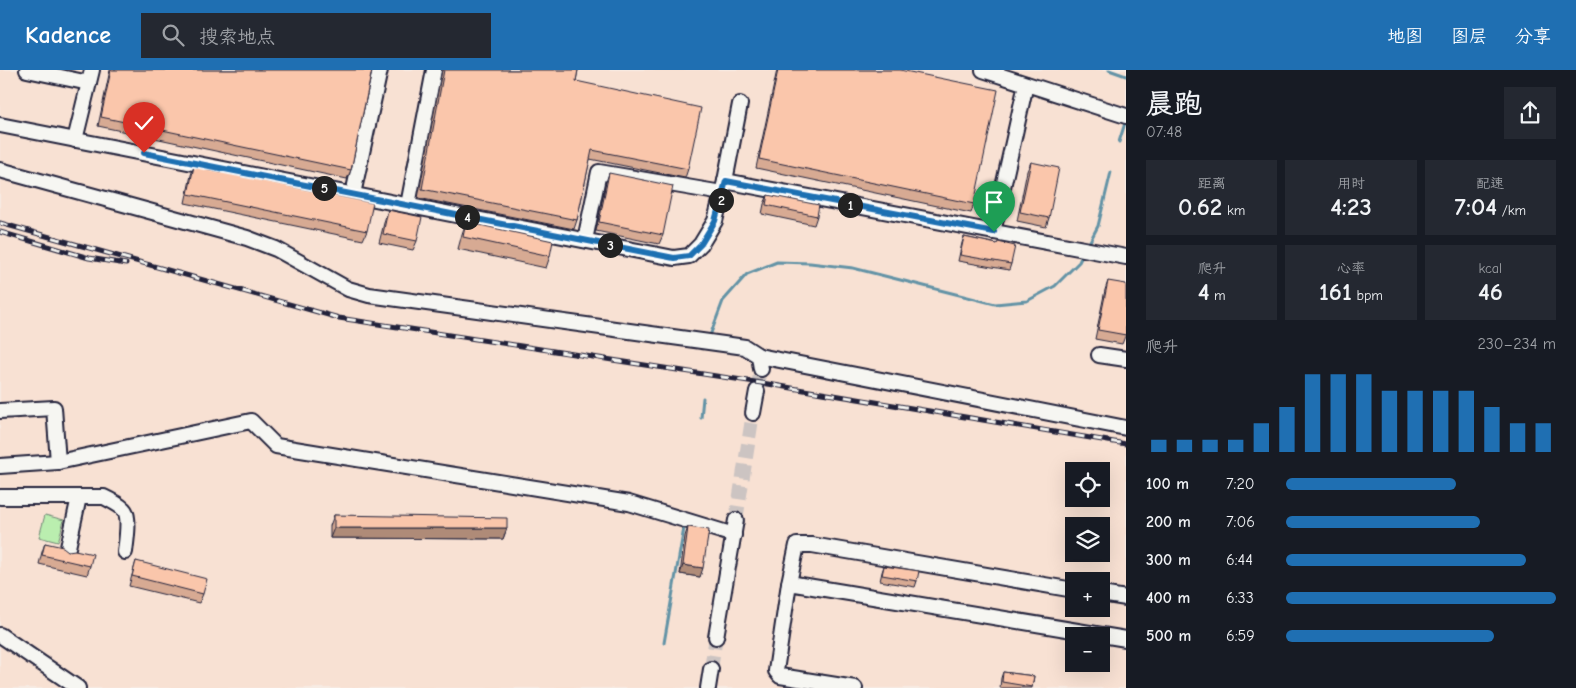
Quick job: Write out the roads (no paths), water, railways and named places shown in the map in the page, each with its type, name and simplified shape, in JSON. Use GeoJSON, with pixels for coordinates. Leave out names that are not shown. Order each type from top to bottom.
{"type":"FeatureCollection","features":[{"type":"Feature","properties":{"kind":"street"},"geometry":{"type":"LineString","coordinates":[[353,194],[380,70]]}},
{"type":"Feature","properties":{"kind":"street"},"geometry":{"type":"LineString","coordinates":[[408,205],[434,70]]}},
{"type":"Feature","properties":{"kind":"street"},"geometry":{"type":"LineString","coordinates":[[982,70],[1120,113]]}},
{"type":"Feature","properties":{"kind":"street"},"geometry":{"type":"LineString","coordinates":[[32,71],[91,76],[75,140]]}},
{"type":"Feature","properties":{"kind":"street"},"geometry":{"type":"LineString","coordinates":[[994,232],[1026,84]]}},
{"type":"Feature","properties":{"kind":"street"},"geometry":{"type":"LineString","coordinates":[[0,125],[674,258],[689,256],[701,244],[715,221],[724,187],[740,104]]}},
{"type":"Feature","properties":{"kind":"street"},"geometry":{"type":"LineString","coordinates":[[0,170],[247,238],[276,249],[348,289],[369,295],[746,347],[760,363],[1126,428]]}},
{"type":"Feature","properties":{"kind":"street"},"geometry":{"type":"LineString","coordinates":[[585,240],[599,172],[724,187],[836,196],[994,232],[1122,256]]}},
{"type":"Feature","properties":{"kind":"street"},"geometry":{"type":"LineString","coordinates":[[1099,354],[1126,359]]}},
{"type":"Feature","properties":{"kind":"street"},"geometry":{"type":"LineString","coordinates":[[753,414],[757,391]]}},
{"type":"Feature","properties":{"kind":"street"},"geometry":{"type":"LineString","coordinates":[[0,411],[54,408],[58,462]]}},
{"type":"Feature","properties":{"kind":"street"},"geometry":{"type":"LineString","coordinates":[[0,466],[58,462],[250,421],[276,446],[629,503],[734,535]]}},
{"type":"Feature","properties":{"kind":"street"},"geometry":{"type":"LineString","coordinates":[[0,497],[104,497],[126,512],[128,522],[125,552]]}},
{"type":"Feature","properties":{"kind":"street"},"geometry":{"type":"LineString","coordinates":[[67,552],[79,497]]}},
{"type":"Feature","properties":{"kind":"street"},"geometry":{"type":"LineString","coordinates":[[716,637],[736,520]]}},
{"type":"Feature","properties":{"kind":"street"},"geometry":{"type":"LineString","coordinates":[[855,688],[780,676],[776,671],[789,583],[797,545],[812,545],[1065,588]]}},
{"type":"Feature","properties":{"kind":"street"},"geometry":{"type":"LineString","coordinates":[[789,583],[1126,639]]}},
{"type":"Feature","properties":{"kind":"street"},"geometry":{"type":"LineString","coordinates":[[1110,595],[1126,598]]}},
{"type":"Feature","properties":{"kind":"street"},"geometry":{"type":"LineString","coordinates":[[0,635],[78,688]]}},
{"type":"Feature","properties":{"kind":"street"},"geometry":{"type":"LineString","coordinates":[[708,688],[710,669]]}},
{"type":"Feature","properties":{"kind":"waterway"},"geometry":{"type":"LineString","coordinates":[[1109,70],[1126,76]]}},
{"type":"Feature","properties":{"kind":"waterway"},"geometry":{"type":"LineString","coordinates":[[1119,142],[1126,120]]}},
{"type":"Feature","properties":{"kind":"waterway"},"geometry":{"type":"LineString","coordinates":[[1087,247],[1098,226],[1111,172]]}},
{"type":"Feature","properties":{"kind":"waterway"},"geometry":{"type":"LineString","coordinates":[[711,333],[723,301],[747,274],[777,262],[810,263],[853,268],[995,304],[1027,301],[1055,286],[1079,262],[1084,252]]}},
{"type":"Feature","properties":{"kind":"waterway"},"geometry":{"type":"LineString","coordinates":[[701,418],[703,398]]}},
{"type":"Feature","properties":{"kind":"waterway"},"geometry":{"type":"LineString","coordinates":[[664,643],[684,528]]}},
{"type":"Feature","properties":{"kind":"tunnel"},"geometry":{"type":"LineString","coordinates":[[757,391],[761,369]]}},
{"type":"Feature","properties":{"kind":"tunnel"},"geometry":{"type":"LineString","coordinates":[[736,520],[753,413]]}},
{"type":"Feature","properties":{"kind":"tunnel"},"geometry":{"type":"LineString","coordinates":[[711,669],[716,637]]}},
{"type":"Feature","properties":{"kind":"railway"},"geometry":{"type":"LineString","coordinates":[[0,223],[339,318],[768,384],[1126,444]]}},
{"type":"Feature","properties":{"kind":"railway"},"geometry":{"type":"LineString","coordinates":[[0,232],[89,258],[126,264]]}}]}
